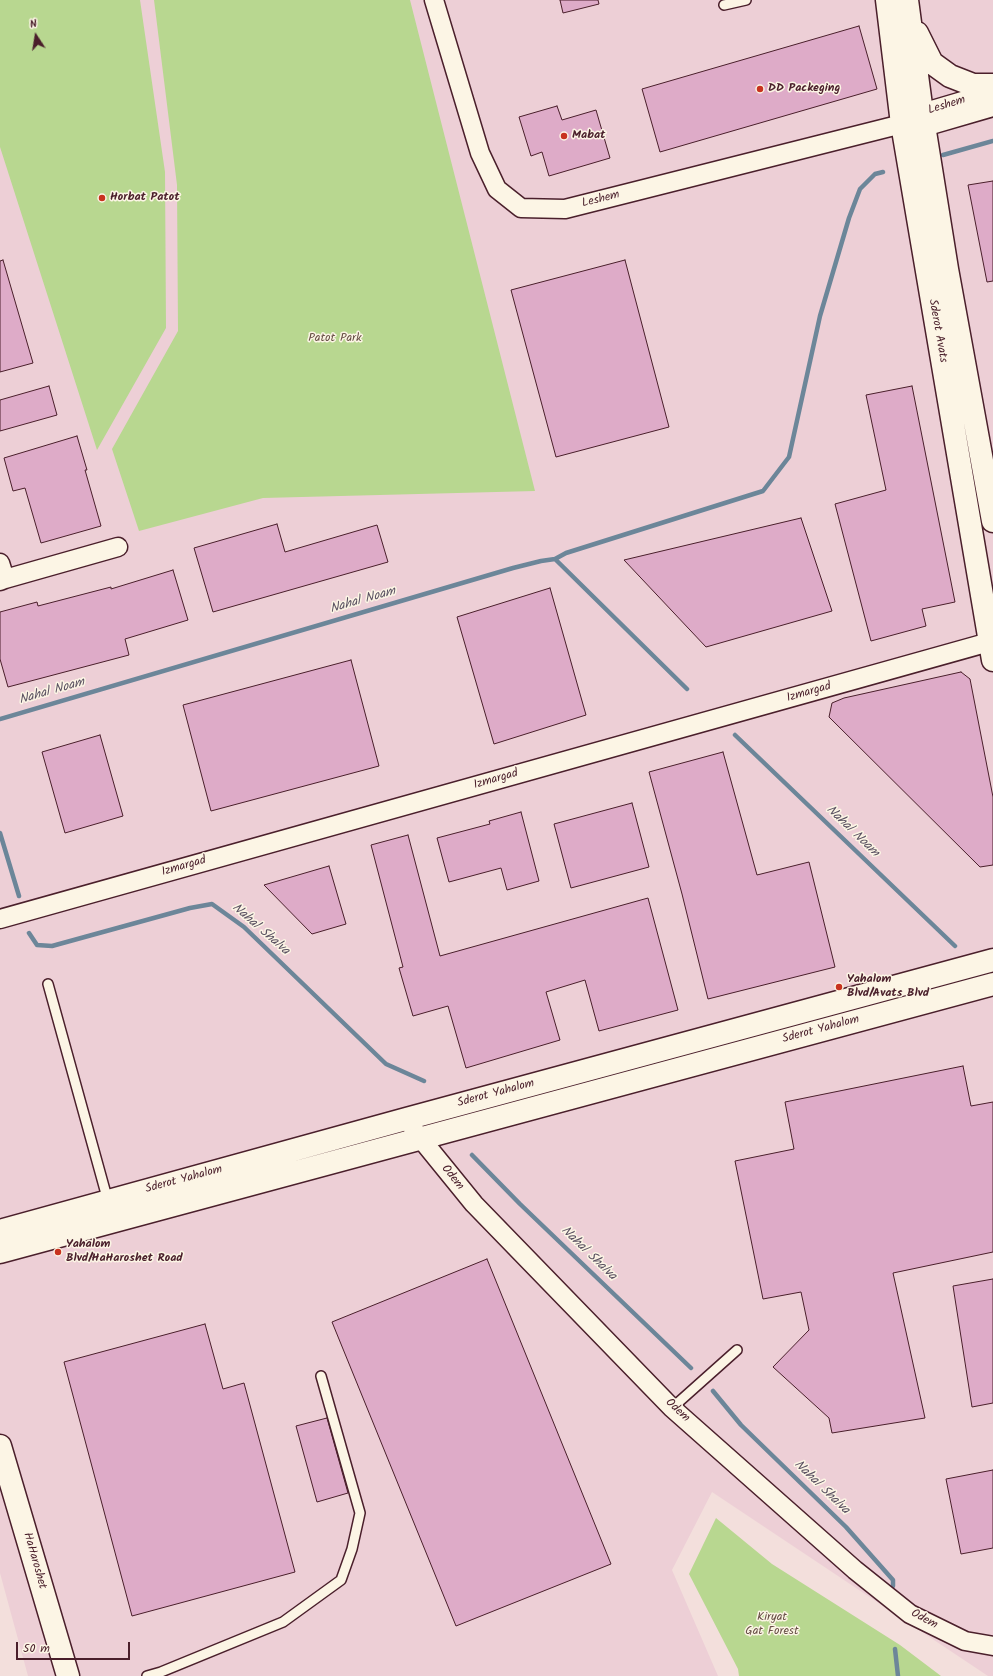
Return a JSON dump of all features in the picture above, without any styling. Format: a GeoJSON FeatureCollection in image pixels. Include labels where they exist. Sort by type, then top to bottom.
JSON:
{"type":"FeatureCollection","features":[{"type":"Feature","properties":{"kind":"street","name":"Leshem"},"geometry":{"type":"LineString","coordinates":[[434,0],[480,153],[497,189],[521,208],[565,209],[902,124],[993,107]]}},
{"type":"Feature","properties":{"kind":"street","name":"Sderot Avats"},"geometry":{"type":"LineString","coordinates":[[887,0],[902,124],[992,648]]}},
{"type":"Feature","properties":{"kind":"street","name":"Sderot Avats"},"geometry":{"type":"LineString","coordinates":[[908,4],[923,120],[947,269],[993,521]]}},
{"type":"Feature","properties":{"kind":"street"},"geometry":{"type":"LineString","coordinates":[[908,4],[920,41],[932,63],[950,76],[972,85],[993,86]]}},
{"type":"Feature","properties":{"kind":"street","name":"Leshem"},"geometry":{"type":"LineString","coordinates":[[923,120],[993,92]]}},
{"type":"Feature","properties":{"kind":"street"},"geometry":{"type":"LineString","coordinates":[[2,574],[118,547]]}},
{"type":"Feature","properties":{"kind":"street","name":"Izmargad"},"geometry":{"type":"LineString","coordinates":[[0,919],[992,648]]}},
{"type":"Feature","properties":{"kind":"street","name":"Sderot Yahalom"},"geometry":{"type":"LineString","coordinates":[[0,1231],[993,960]]}},
{"type":"Feature","properties":{"kind":"street","name":"Sderot Yahalom"},"geometry":{"type":"LineString","coordinates":[[0,1252],[419,1137],[993,984]]}},
{"type":"Feature","properties":{"kind":"street","name":"Odem"},"geometry":{"type":"LineString","coordinates":[[406,1119],[474,1204],[672,1408],[855,1570],[910,1614],[965,1641],[993,1646]]}},
{"type":"Feature","properties":{"kind":"street","name":"HaHaroshet"},"geometry":{"type":"LineString","coordinates":[[0,1446],[68,1676]]}},
{"type":"Feature","properties":{"kind":"lane"},"geometry":{"type":"LineString","coordinates":[[724,5],[746,0]]}},
{"type":"Feature","properties":{"kind":"lane"},"geometry":{"type":"LineString","coordinates":[[48,984],[108,1201]]}},
{"type":"Feature","properties":{"kind":"lane"},"geometry":{"type":"LineString","coordinates":[[672,1408],[737,1350]]}},
{"type":"Feature","properties":{"kind":"lane"},"geometry":{"type":"LineString","coordinates":[[147,1676],[161,1672],[283,1622],[341,1580],[352,1548],[360,1513],[321,1376]]}},
{"type":"Feature","properties":{"kind":"shaded area"},"geometry":{"type":"Polygon","coordinates":[[[0,0],[993,0],[993,1676],[988,1676],[712,1492],[672,1570],[718,1676],[28,1676],[0,1573],[0,0]]]}},
{"type":"Feature","properties":{"kind":"green space"},"geometry":{"type":"Polygon","coordinates":[[[0,0],[140,0],[165,172],[166,328],[97,450],[0,147],[0,0]]]}},
{"type":"Feature","properties":{"kind":"green space","name":"Patot Park"},"geometry":{"type":"Polygon","coordinates":[[[154,0],[410,0],[535,491],[263,498],[139,531],[112,449],[178,331],[177,185],[154,0]]]}},
{"type":"Feature","properties":{"kind":"green space","name":"Kiryat Gat Forest"},"geometry":{"type":"Polygon","coordinates":[[[716,1518],[772,1564],[900,1645],[941,1676],[739,1676],[738,1669],[689,1574],[716,1518]]]}},
{"type":"Feature","properties":{"kind":"building"},"geometry":{"type":"Polygon","coordinates":[[[560,0],[598,0],[599,4],[563,13],[560,0]]]}},
{"type":"Feature","properties":{"kind":"building","name":"DD Packeging"},"geometry":{"type":"Polygon","coordinates":[[[859,26],[877,89],[660,152],[642,89],[859,26]]]}},
{"type":"Feature","properties":{"kind":"building","name":"Mabat"},"geometry":{"type":"Polygon","coordinates":[[[557,106],[562,120],[596,110],[610,158],[549,176],[542,152],[531,156],[519,117],[557,106]]]}},
{"type":"Feature","properties":{"kind":"building"},"geometry":{"type":"Polygon","coordinates":[[[993,181],[993,281],[987,282],[968,185],[993,181]]]}},
{"type":"Feature","properties":{"kind":"building"},"geometry":{"type":"Polygon","coordinates":[[[3,260],[33,363],[0,372],[0,261],[3,260]]]}},
{"type":"Feature","properties":{"kind":"building"},"geometry":{"type":"Polygon","coordinates":[[[625,260],[669,427],[556,457],[511,290],[625,260]]]}},
{"type":"Feature","properties":{"kind":"building"},"geometry":{"type":"Polygon","coordinates":[[[49,386],[57,415],[0,431],[0,400],[49,386]]]}},
{"type":"Feature","properties":{"kind":"building"},"geometry":{"type":"Polygon","coordinates":[[[912,386],[955,602],[922,609],[926,626],[871,641],[835,504],[886,490],[866,395],[912,386]]]}},
{"type":"Feature","properties":{"kind":"building"},"geometry":{"type":"Polygon","coordinates":[[[77,436],[101,526],[41,543],[25,488],[13,491],[4,458],[77,436]]]}},
{"type":"Feature","properties":{"kind":"building"},"geometry":{"type":"Polygon","coordinates":[[[801,518],[832,611],[706,647],[624,560],[801,518]]]}},
{"type":"Feature","properties":{"kind":"building"},"geometry":{"type":"Polygon","coordinates":[[[277,524],[285,552],[377,525],[388,562],[213,612],[194,548],[277,524]]]}},
{"type":"Feature","properties":{"kind":"building"},"geometry":{"type":"Polygon","coordinates":[[[173,570],[188,620],[125,639],[129,655],[8,687],[0,659],[0,612],[37,602],[38,606],[111,587],[111,589],[173,570]]]}},
{"type":"Feature","properties":{"kind":"building"},"geometry":{"type":"Polygon","coordinates":[[[550,588],[586,715],[494,744],[457,617],[550,588]]]}},
{"type":"Feature","properties":{"kind":"building"},"geometry":{"type":"Polygon","coordinates":[[[351,660],[379,766],[211,811],[183,705],[351,660]]]}},
{"type":"Feature","properties":{"kind":"building"},"geometry":{"type":"Polygon","coordinates":[[[961,672],[970,679],[993,797],[993,865],[980,867],[829,717],[832,703],[844,698],[961,672]]]}},
{"type":"Feature","properties":{"kind":"building"},"geometry":{"type":"Polygon","coordinates":[[[100,735],[123,816],[65,833],[42,752],[100,735]]]}},
{"type":"Feature","properties":{"kind":"building"},"geometry":{"type":"Polygon","coordinates":[[[723,752],[757,875],[809,862],[835,967],[708,999],[682,894],[649,772],[723,752]]]}},
{"type":"Feature","properties":{"kind":"building"},"geometry":{"type":"Polygon","coordinates":[[[632,803],[649,867],[571,888],[554,824],[632,803]]]}},
{"type":"Feature","properties":{"kind":"building"},"geometry":{"type":"Polygon","coordinates":[[[521,812],[539,881],[507,890],[501,868],[449,882],[437,838],[490,824],[489,821],[521,812]]]}},
{"type":"Feature","properties":{"kind":"building"},"geometry":{"type":"Polygon","coordinates":[[[408,835],[440,956],[648,898],[678,1010],[599,1031],[585,980],[546,992],[560,1040],[466,1068],[448,1006],[413,1016],[399,968],[403,967],[371,845],[408,835]]]}},
{"type":"Feature","properties":{"kind":"building"},"geometry":{"type":"Polygon","coordinates":[[[329,866],[346,924],[312,934],[264,885],[329,866]]]}},
{"type":"Feature","properties":{"kind":"building"},"geometry":{"type":"Polygon","coordinates":[[[963,1066],[971,1106],[993,1102],[993,1252],[893,1273],[925,1418],[832,1433],[829,1418],[773,1367],[809,1330],[801,1292],[763,1299],[735,1161],[794,1149],[785,1102],[963,1066]]]}},
{"type":"Feature","properties":{"kind":"building"},"geometry":{"type":"Polygon","coordinates":[[[487,1259],[611,1564],[456,1626],[332,1322],[487,1259]]]}},
{"type":"Feature","properties":{"kind":"building"},"geometry":{"type":"Polygon","coordinates":[[[993,1279],[993,1403],[972,1407],[953,1286],[993,1279]]]}},
{"type":"Feature","properties":{"kind":"building"},"geometry":{"type":"Polygon","coordinates":[[[205,1324],[223,1389],[244,1383],[295,1572],[132,1616],[64,1362],[205,1324]]]}},
{"type":"Feature","properties":{"kind":"building"},"geometry":{"type":"Polygon","coordinates":[[[327,1418],[348,1493],[317,1502],[296,1426],[327,1418]]]}},
{"type":"Feature","properties":{"kind":"building"},"geometry":{"type":"Polygon","coordinates":[[[993,1470],[993,1548],[961,1554],[946,1479],[993,1470]]]}},
{"type":"Feature","properties":{"kind":"waterway"},"geometry":{"type":"LineString","coordinates":[[943,155],[993,141]]}},
{"type":"Feature","properties":{"kind":"waterway"},"geometry":{"type":"LineString","coordinates":[[555,559],[566,553],[763,491],[789,457],[820,316],[849,218],[860,189],[875,174],[883,172]]}},
{"type":"Feature","properties":{"kind":"waterway","name":"Nahal Noam"},"geometry":{"type":"LineString","coordinates":[[0,719],[513,568],[555,559],[687,689]]}},
{"type":"Feature","properties":{"kind":"waterway","name":"Nahal Noam"},"geometry":{"type":"LineString","coordinates":[[735,735],[955,946]]}},
{"type":"Feature","properties":{"kind":"waterway","name":"Nahal Shalva"},"geometry":{"type":"LineString","coordinates":[[0,833],[19,896]]}},
{"type":"Feature","properties":{"kind":"waterway","name":"Nahal Shalva"},"geometry":{"type":"LineString","coordinates":[[29,933],[37,945],[52,946],[190,908],[212,904],[244,927],[386,1064],[424,1081]]}},
{"type":"Feature","properties":{"kind":"waterway","name":"Nahal Shalva"},"geometry":{"type":"LineString","coordinates":[[472,1155],[520,1204],[691,1368]]}},
{"type":"Feature","properties":{"kind":"waterway","name":"Nahal Shalva"},"geometry":{"type":"LineString","coordinates":[[713,1391],[741,1425],[846,1527],[893,1580],[893,1586]]}},
{"type":"Feature","properties":{"kind":"waterway","name":"Nahal Shalva"},"geometry":{"type":"LineString","coordinates":[[895,1649],[898,1676]]}},
{"type":"Feature","properties":{"kind":"place","name":"DD Packeging"},"geometry":{"type":"Point","coordinates":[760,89]}},
{"type":"Feature","properties":{"kind":"place","name":"Mabat"},"geometry":{"type":"Point","coordinates":[564,136]}},
{"type":"Feature","properties":{"kind":"place","name":"Horbat Patot"},"geometry":{"type":"Point","coordinates":[102,198]}},
{"type":"Feature","properties":{"kind":"place","name":"Yahalom Blvd/Avats Blvd"},"geometry":{"type":"Point","coordinates":[839,987]}},
{"type":"Feature","properties":{"kind":"place","name":"Yahalom Blvd/HaHaroshet Road"},"geometry":{"type":"Point","coordinates":[58,1252]}}]}
